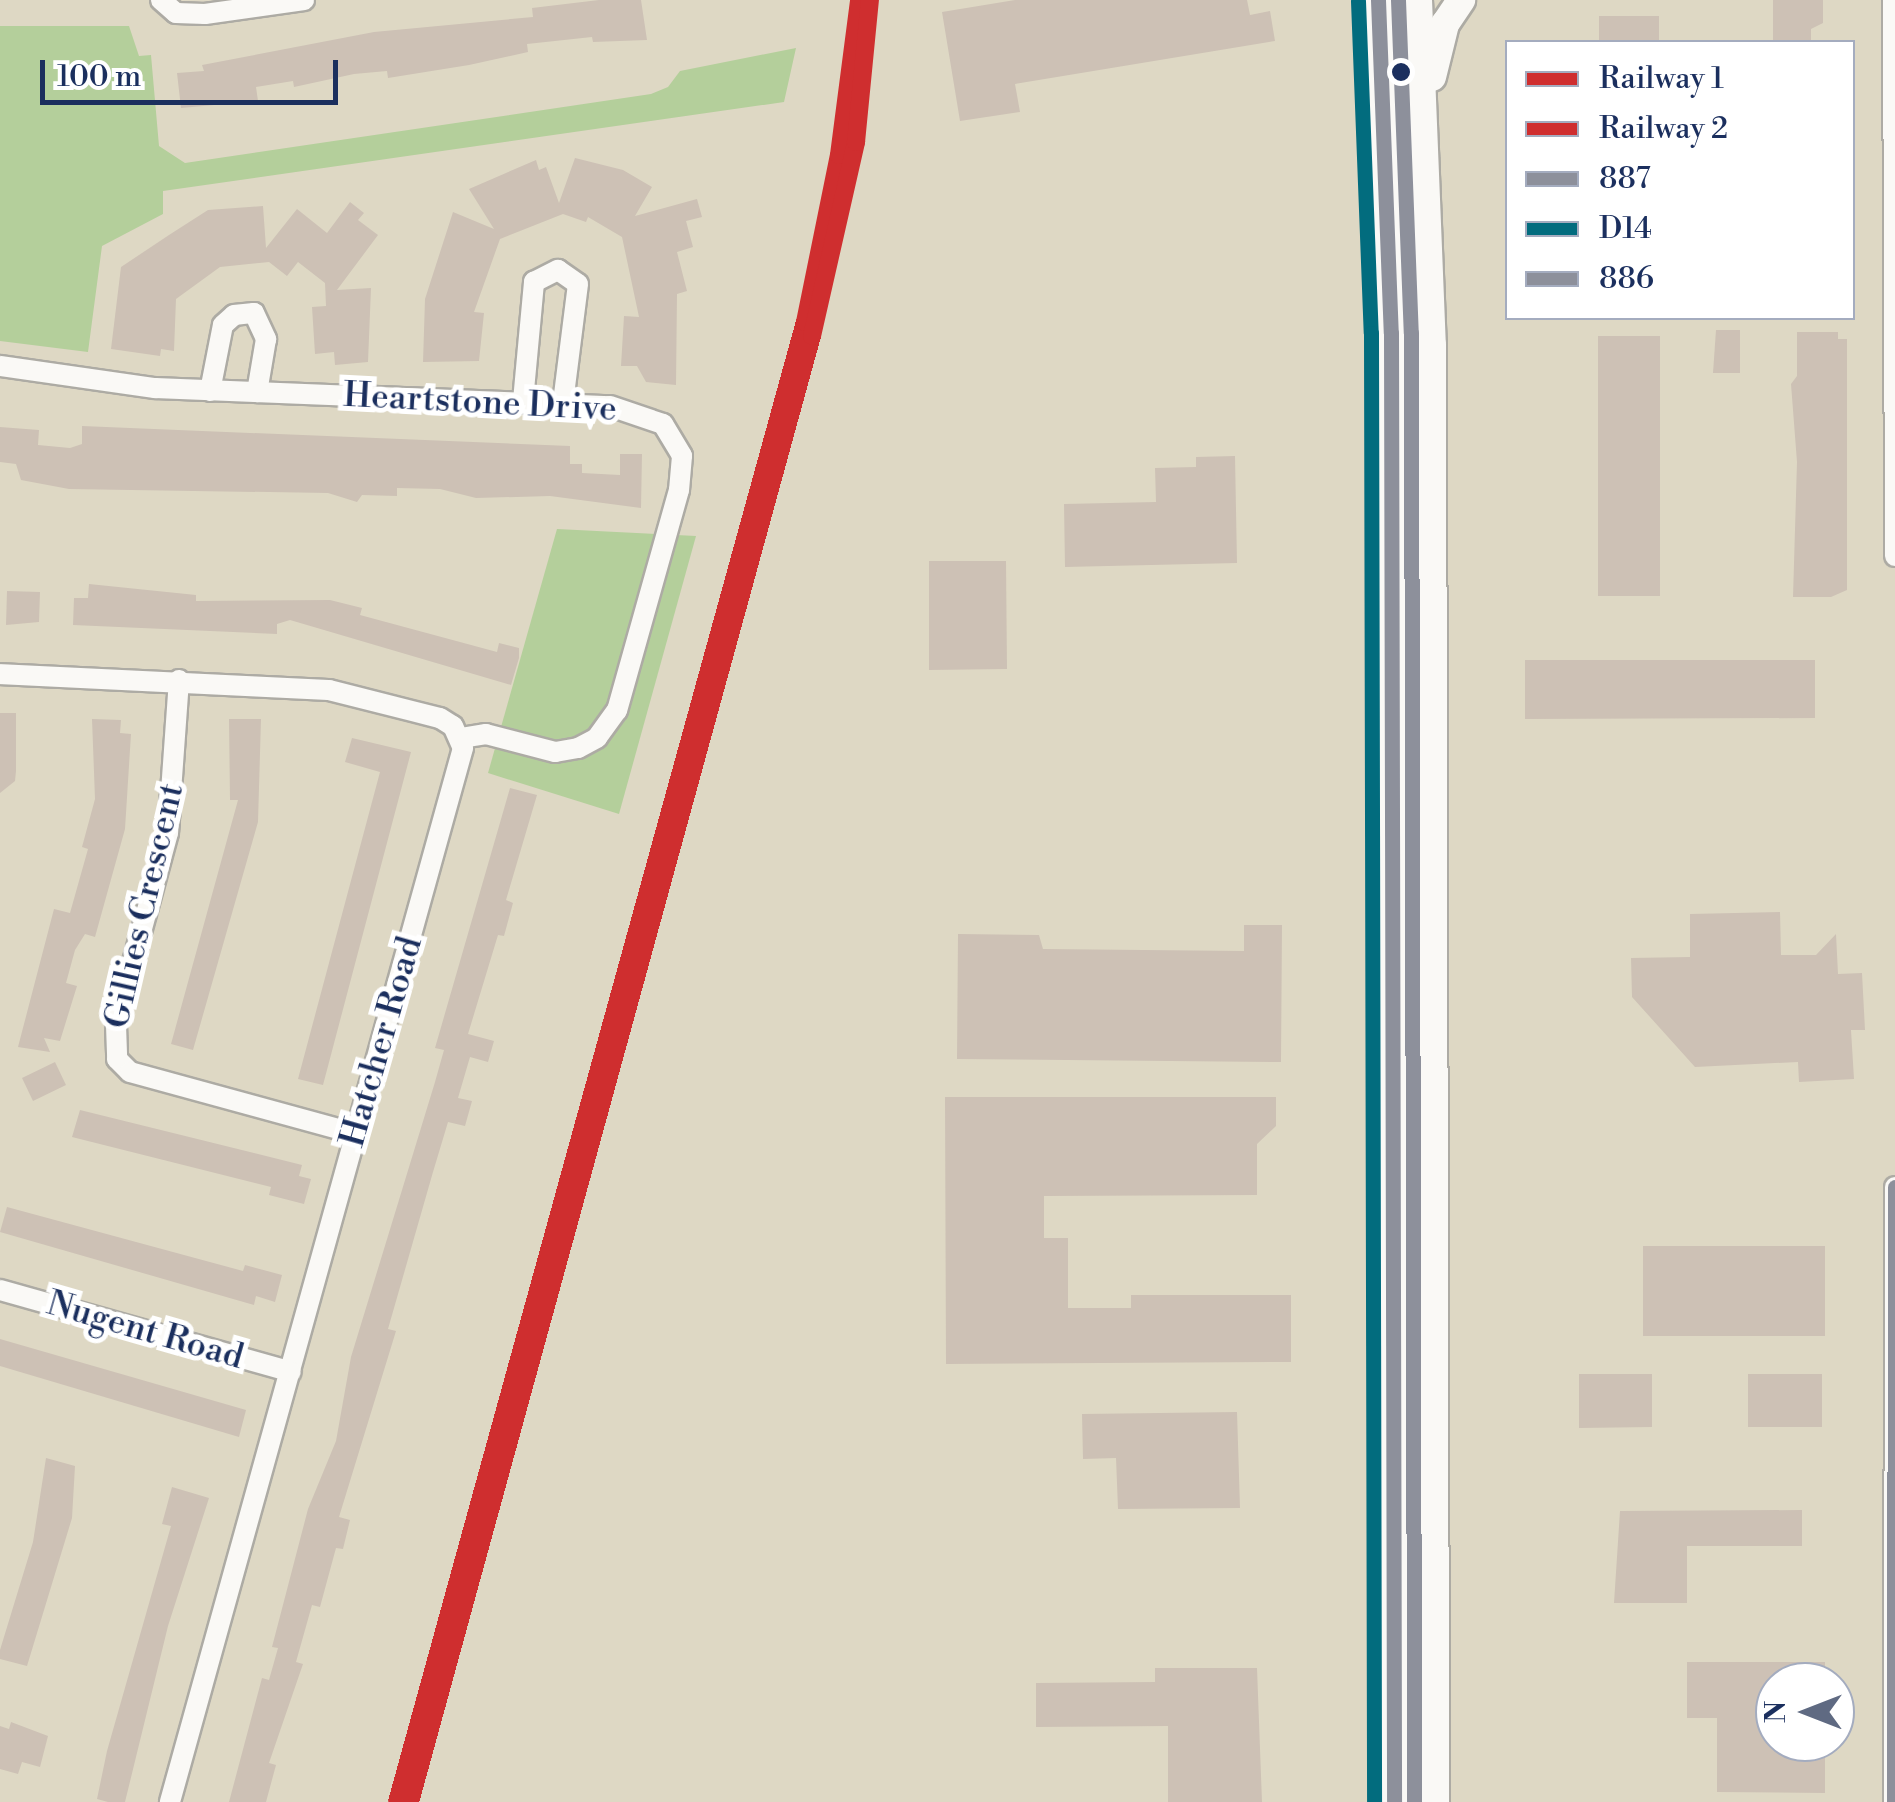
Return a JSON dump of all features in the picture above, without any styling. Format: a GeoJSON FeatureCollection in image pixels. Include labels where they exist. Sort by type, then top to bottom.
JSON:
{"type":"FeatureCollection","features":[{"type":"Feature","properties":{"kind":"main road"},"geometry":{"type":"LineString","coordinates":[[1378,0],[1391,333],[1394,1802]]}},
{"type":"Feature","properties":{"kind":"main road"},"geometry":{"type":"LineString","coordinates":[[1418,0],[1424,108],[1436,780],[1435,1802]]}},
{"type":"Feature","properties":{"kind":"main road"},"geometry":{"type":"LineString","coordinates":[[1424,108],[1444,24],[1462,0]]}},
{"type":"Feature","properties":{"kind":"street"},"geometry":{"type":"LineString","coordinates":[[161,0],[176,13],[205,14],[304,0]]}},
{"type":"Feature","properties":{"kind":"street"},"geometry":{"type":"LineString","coordinates":[[1892,0],[1895,556]]}},
{"type":"Feature","properties":{"kind":"street"},"geometry":{"type":"LineString","coordinates":[[523,401],[534,282],[558,270],[578,284],[563,402]]}},
{"type":"Feature","properties":{"kind":"street"},"geometry":{"type":"LineString","coordinates":[[210,391],[223,325],[234,314],[254,313],[266,338],[257,392]]}},
{"type":"Feature","properties":{"kind":"street","name":"Heartstone Drive"},"geometry":{"type":"LineString","coordinates":[[0,366],[82,382],[210,391],[563,402],[643,414],[664,424],[682,456],[679,490],[618,710],[596,738],[578,748],[555,752],[486,734],[460,738]]}},
{"type":"Feature","properties":{"kind":"street"},"geometry":{"type":"LineString","coordinates":[[0,674],[329,690],[440,718],[460,738]]}},
{"type":"Feature","properties":{"kind":"street","name":"Gillies Crescent"},"geometry":{"type":"LineString","coordinates":[[179,680],[168,833],[116,1025],[117,1059],[130,1072],[356,1134]]}},
{"type":"Feature","properties":{"kind":"street","name":"Hatcher Road"},"geometry":{"type":"LineString","coordinates":[[170,1802],[461,762],[460,738]]}},
{"type":"Feature","properties":{"kind":"street"},"geometry":{"type":"LineString","coordinates":[[1894,1802],[1895,1186]]}},
{"type":"Feature","properties":{"kind":"street","name":"Nugent Road"},"geometry":{"type":"LineString","coordinates":[[0,1290],[291,1372]]}},
{"type":"Feature","properties":{"kind":"green space"},"geometry":{"type":"Polygon","coordinates":[[[0,26],[129,26],[139,56],[151,55],[159,146],[185,163],[651,94],[668,87],[680,71],[796,48],[784,102],[163,191],[163,214],[102,246],[88,352],[0,341],[0,26]]]}},
{"type":"Feature","properties":{"kind":"green space"},"geometry":{"type":"Polygon","coordinates":[[[557,529],[696,536],[619,814],[488,773],[557,529]]]}},
{"type":"Feature","properties":{"kind":"building"},"geometry":{"type":"Polygon","coordinates":[[[599,0],[641,0],[647,40],[593,42],[592,37],[527,44],[528,52],[469,65],[388,78],[387,71],[354,74],[294,87],[293,81],[256,87],[258,101],[181,108],[177,73],[204,71],[202,65],[374,32],[533,17],[532,8],[599,0]]]}},
{"type":"Feature","properties":{"kind":"building"},"geometry":{"type":"Polygon","coordinates":[[[1015,0],[1247,0],[1250,15],[1270,11],[1275,41],[1015,84],[1020,112],[960,121],[942,12],[1015,0]]]}},
{"type":"Feature","properties":{"kind":"building"},"geometry":{"type":"Polygon","coordinates":[[[1773,0],[1823,0],[1823,23],[1811,29],[1811,40],[1773,40],[1773,0]]]}},
{"type":"Feature","properties":{"kind":"building"},"geometry":{"type":"Polygon","coordinates":[[[1599,16],[1659,16],[1659,40],[1599,40],[1599,16]]]}},
{"type":"Feature","properties":{"kind":"building"},"geometry":{"type":"Polygon","coordinates":[[[575,158],[623,170],[652,187],[635,216],[697,199],[702,217],[686,221],[693,247],[677,252],[687,291],[677,294],[676,385],[646,382],[637,366],[621,366],[624,316],[639,317],[622,237],[588,217],[586,222],[563,214],[500,239],[474,312],[484,313],[479,361],[423,362],[425,299],[453,212],[494,229],[469,189],[536,160],[539,170],[546,167],[559,203],[575,158]]]}},
{"type":"Feature","properties":{"kind":"building"},"geometry":{"type":"Polygon","coordinates":[[[350,202],[364,213],[358,220],[378,235],[337,290],[371,288],[368,362],[335,365],[334,352],[315,354],[312,307],[326,306],[325,283],[298,262],[287,276],[269,262],[220,267],[176,299],[174,351],[161,349],[160,356],[111,349],[121,267],[208,210],[263,206],[266,248],[297,209],[327,233],[350,202]]]}},
{"type":"Feature","properties":{"kind":"building"},"geometry":{"type":"Polygon","coordinates":[[[1716,330],[1740,330],[1740,373],[1713,373],[1716,330]]]}},
{"type":"Feature","properties":{"kind":"building"},"geometry":{"type":"Polygon","coordinates":[[[1797,332],[1838,332],[1838,339],[1847,339],[1847,590],[1831,597],[1793,597],[1797,462],[1791,384],[1797,376],[1797,332]]]}},
{"type":"Feature","properties":{"kind":"building"},"geometry":{"type":"Polygon","coordinates":[[[1598,336],[1660,336],[1660,596],[1598,596],[1598,336]]]}},
{"type":"Feature","properties":{"kind":"building"},"geometry":{"type":"Polygon","coordinates":[[[82,426],[570,446],[570,464],[582,464],[582,473],[620,475],[620,454],[642,454],[641,508],[550,496],[476,498],[440,489],[397,488],[397,496],[362,495],[357,502],[328,493],[69,489],[21,480],[16,464],[0,462],[0,427],[39,430],[38,445],[70,448],[82,444],[82,426]]]}},
{"type":"Feature","properties":{"kind":"building"},"geometry":{"type":"Polygon","coordinates":[[[1235,456],[1237,563],[1065,567],[1064,504],[1156,502],[1155,468],[1196,467],[1196,457],[1235,456]]]}},
{"type":"Feature","properties":{"kind":"building"},"geometry":{"type":"Polygon","coordinates":[[[929,561],[1006,561],[1007,669],[929,670],[929,561]]]}},
{"type":"Feature","properties":{"kind":"building"},"geometry":{"type":"Polygon","coordinates":[[[89,584],[196,595],[196,601],[330,600],[362,608],[360,615],[497,652],[499,643],[519,648],[519,658],[511,685],[290,620],[277,624],[277,634],[73,625],[74,598],[88,598],[89,584]]]}},
{"type":"Feature","properties":{"kind":"building"},"geometry":{"type":"Polygon","coordinates":[[[7,591],[40,592],[39,622],[6,625],[7,591]]]}},
{"type":"Feature","properties":{"kind":"building"},"geometry":{"type":"Polygon","coordinates":[[[1525,660],[1815,660],[1815,718],[1525,719],[1525,660]]]}},
{"type":"Feature","properties":{"kind":"building"},"geometry":{"type":"Polygon","coordinates":[[[0,713],[16,713],[16,771],[15,781],[0,793],[0,713]]]}},
{"type":"Feature","properties":{"kind":"building"},"geometry":{"type":"Polygon","coordinates":[[[92,719],[121,720],[120,733],[131,734],[125,829],[95,937],[85,934],[75,950],[66,983],[77,986],[60,1041],[44,1038],[50,1052],[18,1047],[54,909],[70,913],[88,849],[82,847],[95,799],[92,719]]]}},
{"type":"Feature","properties":{"kind":"building"},"geometry":{"type":"Polygon","coordinates":[[[229,719],[261,719],[258,822],[193,1050],[171,1044],[238,800],[230,800],[229,719]]]}},
{"type":"Feature","properties":{"kind":"building"},"geometry":{"type":"Polygon","coordinates":[[[352,738],[411,752],[323,1085],[298,1079],[380,772],[345,762],[352,738]]]}},
{"type":"Feature","properties":{"kind":"building"},"geometry":{"type":"Polygon","coordinates":[[[510,788],[537,795],[506,900],[513,903],[504,936],[498,935],[468,1034],[494,1041],[488,1062],[470,1057],[458,1098],[472,1101],[465,1126],[448,1122],[433,1172],[388,1329],[396,1331],[339,1517],[350,1520],[343,1549],[336,1548],[320,1607],[312,1605],[296,1662],[303,1664],[269,1763],[276,1765],[266,1802],[229,1802],[262,1678],[269,1680],[278,1648],[272,1647],[308,1509],[336,1441],[351,1357],[444,1050],[435,1048],[510,788]]]}},
{"type":"Feature","properties":{"kind":"building"},"geometry":{"type":"Polygon","coordinates":[[[1780,912],[1781,955],[1816,955],[1836,934],[1838,974],[1862,973],[1865,1030],[1851,1030],[1854,1079],[1799,1082],[1798,1062],[1695,1067],[1632,997],[1631,958],[1690,957],[1690,914],[1780,912]]]}},
{"type":"Feature","properties":{"kind":"building"},"geometry":{"type":"Polygon","coordinates":[[[1244,925],[1282,925],[1281,1062],[957,1059],[958,934],[1039,935],[1043,949],[1244,951],[1244,925]]]}},
{"type":"Feature","properties":{"kind":"building"},"geometry":{"type":"Polygon","coordinates":[[[55,1062],[66,1085],[33,1101],[22,1078],[55,1062]]]}},
{"type":"Feature","properties":{"kind":"building"},"geometry":{"type":"Polygon","coordinates":[[[945,1097],[1276,1097],[1276,1126],[1257,1144],[1257,1195],[1044,1196],[1044,1238],[1068,1238],[1068,1308],[1131,1308],[1131,1295],[1291,1295],[1291,1362],[946,1364],[945,1097]]]}},
{"type":"Feature","properties":{"kind":"building"},"geometry":{"type":"Polygon","coordinates":[[[80,1110],[302,1165],[299,1176],[311,1179],[304,1204],[269,1195],[271,1187],[72,1137],[80,1110]]]}},
{"type":"Feature","properties":{"kind":"building"},"geometry":{"type":"Polygon","coordinates":[[[7,1207],[243,1271],[245,1265],[282,1275],[275,1302],[256,1296],[254,1305],[0,1232],[7,1207]]]}},
{"type":"Feature","properties":{"kind":"building"},"geometry":{"type":"Polygon","coordinates":[[[1643,1246],[1825,1246],[1825,1336],[1643,1336],[1643,1246]]]}},
{"type":"Feature","properties":{"kind":"building"},"geometry":{"type":"Polygon","coordinates":[[[0,1339],[246,1410],[239,1437],[0,1366],[0,1339]]]}},
{"type":"Feature","properties":{"kind":"building"},"geometry":{"type":"Polygon","coordinates":[[[1579,1374],[1652,1374],[1652,1427],[1579,1428],[1579,1374]]]}},
{"type":"Feature","properties":{"kind":"building"},"geometry":{"type":"Polygon","coordinates":[[[1748,1374],[1822,1374],[1822,1427],[1748,1427],[1748,1374]]]}},
{"type":"Feature","properties":{"kind":"building"},"geometry":{"type":"Polygon","coordinates":[[[1237,1412],[1240,1508],[1118,1509],[1116,1458],[1083,1459],[1082,1414],[1237,1412]]]}},
{"type":"Feature","properties":{"kind":"building"},"geometry":{"type":"Polygon","coordinates":[[[46,1458],[75,1466],[72,1518],[27,1666],[0,1659],[0,1650],[33,1542],[46,1458]]]}},
{"type":"Feature","properties":{"kind":"building"},"geometry":{"type":"Polygon","coordinates":[[[172,1487],[209,1498],[168,1626],[125,1802],[108,1802],[97,1799],[171,1526],[162,1524],[172,1487]]]}},
{"type":"Feature","properties":{"kind":"building"},"geometry":{"type":"Polygon","coordinates":[[[1802,1510],[1802,1546],[1687,1546],[1687,1603],[1614,1603],[1620,1511],[1802,1510]]]}},
{"type":"Feature","properties":{"kind":"building"},"geometry":{"type":"Polygon","coordinates":[[[1687,1662],[1755,1662],[1755,1762],[1825,1762],[1825,1793],[1717,1792],[1717,1718],[1687,1718],[1687,1662]]]}},
{"type":"Feature","properties":{"kind":"building"},"geometry":{"type":"Polygon","coordinates":[[[1155,1668],[1257,1668],[1262,1802],[1168,1802],[1168,1726],[1036,1727],[1036,1683],[1155,1682],[1155,1668]]]}},
{"type":"Feature","properties":{"kind":"building"},"geometry":{"type":"Polygon","coordinates":[[[11,1722],[48,1736],[40,1767],[22,1762],[18,1774],[0,1769],[0,1726],[9,1729],[11,1722]]]}},
{"type":"Feature","properties":{"kind":"rail line","name":"1"},"geometry":{"type":"LineString","coordinates":[[397,1802],[805,322],[839,155],[859,0]]}},
{"type":"Feature","properties":{"kind":"rail line","name":"2"},"geometry":{"type":"LineString","coordinates":[[410,1802],[812,336],[856,142],[870,0]]}},
{"type":"Feature","properties":{"kind":"transit line","name":"887"},"geometry":{"type":"LineString","coordinates":[[1378,0],[1391,333],[1394,1802]]}},
{"type":"Feature","properties":{"kind":"transit line","name":"886"},"geometry":{"type":"LineString","coordinates":[[1398,0],[1411,333],[1414,1802]]}},
{"type":"Feature","properties":{"kind":"transit line","name":"D14"},"geometry":{"type":"LineString","coordinates":[[1358,1],[1371,333],[1374,1802]]}},
{"type":"Feature","properties":{"kind":"transit line","name":"887"},"geometry":{"type":"LineString","coordinates":[[1894,1802],[1895,1187]]}}]}
